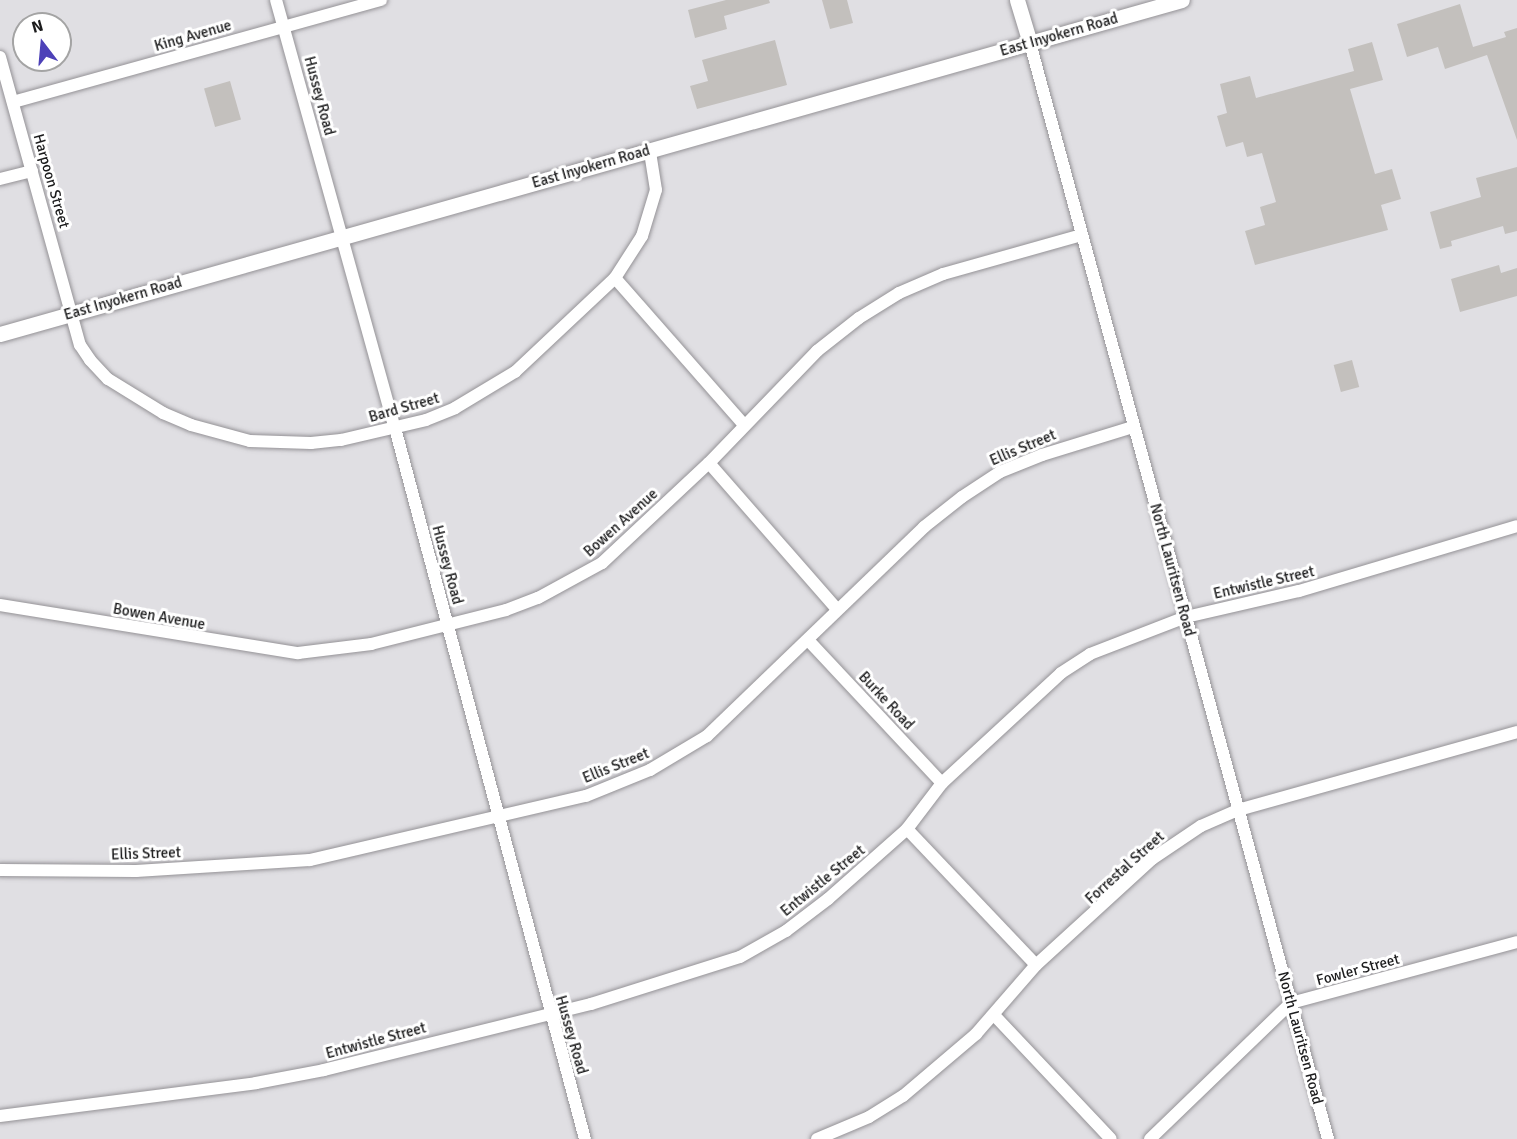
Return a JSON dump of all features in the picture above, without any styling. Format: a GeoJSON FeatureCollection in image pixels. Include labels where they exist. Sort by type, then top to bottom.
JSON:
{"type":"FeatureCollection","features":[{"type":"Feature","properties":{"kind":"street","name":"Hussey Road"},"geometry":{"type":"LineString","coordinates":[[276,0],[395,428],[496,816],[585,1139]]}},
{"type":"Feature","properties":{"kind":"street","name":"King Avenue"},"geometry":{"type":"LineString","coordinates":[[13,102],[381,0]]}},
{"type":"Feature","properties":{"kind":"street","name":"North Lauritsen Road"},"geometry":{"type":"LineString","coordinates":[[1017,0],[1328,1139]]}},
{"type":"Feature","properties":{"kind":"street","name":"East Inyokern Road"},"geometry":{"type":"LineString","coordinates":[[0,334],[1182,0]]}},
{"type":"Feature","properties":{"kind":"street","name":"Harpoon Street"},"geometry":{"type":"LineString","coordinates":[[0,57],[72,313]]}},
{"type":"Feature","properties":{"kind":"street","name":"Bard Street"},"geometry":{"type":"LineString","coordinates":[[72,313],[80,345],[108,379],[191,425],[250,441],[280,443],[341,440],[395,428],[455,408],[515,372],[615,278],[642,236],[656,190],[650,151]]}},
{"type":"Feature","properties":{"kind":"street"},"geometry":{"type":"LineString","coordinates":[[0,179],[32,171]]}},
{"type":"Feature","properties":{"kind":"street","name":"Bowen Avenue"},"geometry":{"type":"LineString","coordinates":[[0,604],[298,654],[371,644],[447,625],[538,598],[602,563],[709,463],[817,351],[859,318],[898,293],[943,274],[1082,235]]}},
{"type":"Feature","properties":{"kind":"street"},"geometry":{"type":"LineString","coordinates":[[615,278],[744,425]]}},
{"type":"Feature","properties":{"kind":"street","name":"Ellis Street"},"geometry":{"type":"LineString","coordinates":[[0,870],[136,871],[310,860],[586,796],[686,751],[808,640],[837,609],[924,527],[1000,472],[1083,440],[1133,427]]}},
{"type":"Feature","properties":{"kind":"street"},"geometry":{"type":"LineString","coordinates":[[709,463],[837,609]]}},
{"type":"Feature","properties":{"kind":"street","name":"Entwistle Street"},"geometry":{"type":"LineString","coordinates":[[0,1116],[267,1081],[550,1014],[690,975],[740,957],[786,931],[828,899],[907,829],[942,783],[1061,673],[1090,654],[1186,617],[1299,591],[1517,526]]}},
{"type":"Feature","properties":{"kind":"street","name":"Burke Road"},"geometry":{"type":"LineString","coordinates":[[808,640],[942,783]]}},
{"type":"Feature","properties":{"kind":"street","name":"Forrestal Street"},"geometry":{"type":"LineString","coordinates":[[817,1139],[869,1117],[903,1096],[994,1015],[1036,965],[1152,859],[1201,826],[1238,810],[1517,732]]}},
{"type":"Feature","properties":{"kind":"street"},"geometry":{"type":"LineString","coordinates":[[907,829],[1036,965]]}},
{"type":"Feature","properties":{"kind":"street","name":"Fowler Street"},"geometry":{"type":"LineString","coordinates":[[1150,1139],[1291,1003],[1517,942]]}},
{"type":"Feature","properties":{"kind":"street"},"geometry":{"type":"LineString","coordinates":[[994,1015],[1111,1139]]}},
{"type":"Feature","properties":{"kind":"building"},"geometry":{"type":"Polygon","coordinates":[[[726,0],[769,0],[770,3],[724,16],[727,29],[695,38],[688,10],[726,0]]]}},
{"type":"Feature","properties":{"kind":"building"},"geometry":{"type":"Polygon","coordinates":[[[822,0],[847,0],[853,23],[830,29],[822,0]]]}},
{"type":"Feature","properties":{"kind":"building"},"geometry":{"type":"Polygon","coordinates":[[[1460,4],[1473,47],[1506,37],[1504,32],[1517,28],[1517,140],[1487,55],[1445,69],[1438,47],[1407,57],[1397,24],[1460,4]]]}},
{"type":"Feature","properties":{"kind":"building"},"geometry":{"type":"Polygon","coordinates":[[[775,40],[787,85],[697,109],[690,86],[708,81],[702,60],[775,40]]]}},
{"type":"Feature","properties":{"kind":"building"},"geometry":{"type":"Polygon","coordinates":[[[1372,42],[1383,80],[1350,89],[1375,174],[1392,169],[1401,199],[1381,205],[1388,230],[1255,265],[1245,231],[1265,225],[1260,207],[1276,202],[1262,153],[1247,157],[1243,142],[1226,147],[1217,116],[1227,113],[1220,84],[1250,76],[1256,98],[1354,71],[1348,49],[1372,42]]]}},
{"type":"Feature","properties":{"kind":"building"},"geometry":{"type":"Polygon","coordinates":[[[230,81],[241,119],[215,127],[204,88],[230,81]]]}},
{"type":"Feature","properties":{"kind":"building"},"geometry":{"type":"Polygon","coordinates":[[[1517,167],[1517,231],[1505,234],[1503,226],[1451,241],[1452,246],[1440,249],[1430,212],[1481,197],[1476,178],[1517,167]]]}},
{"type":"Feature","properties":{"kind":"building"},"geometry":{"type":"Polygon","coordinates":[[[1499,265],[1501,273],[1517,268],[1517,296],[1460,312],[1451,279],[1499,265]]]}},
{"type":"Feature","properties":{"kind":"building"},"geometry":{"type":"Polygon","coordinates":[[[1352,360],[1359,387],[1341,392],[1334,365],[1352,360]]]}}]}
